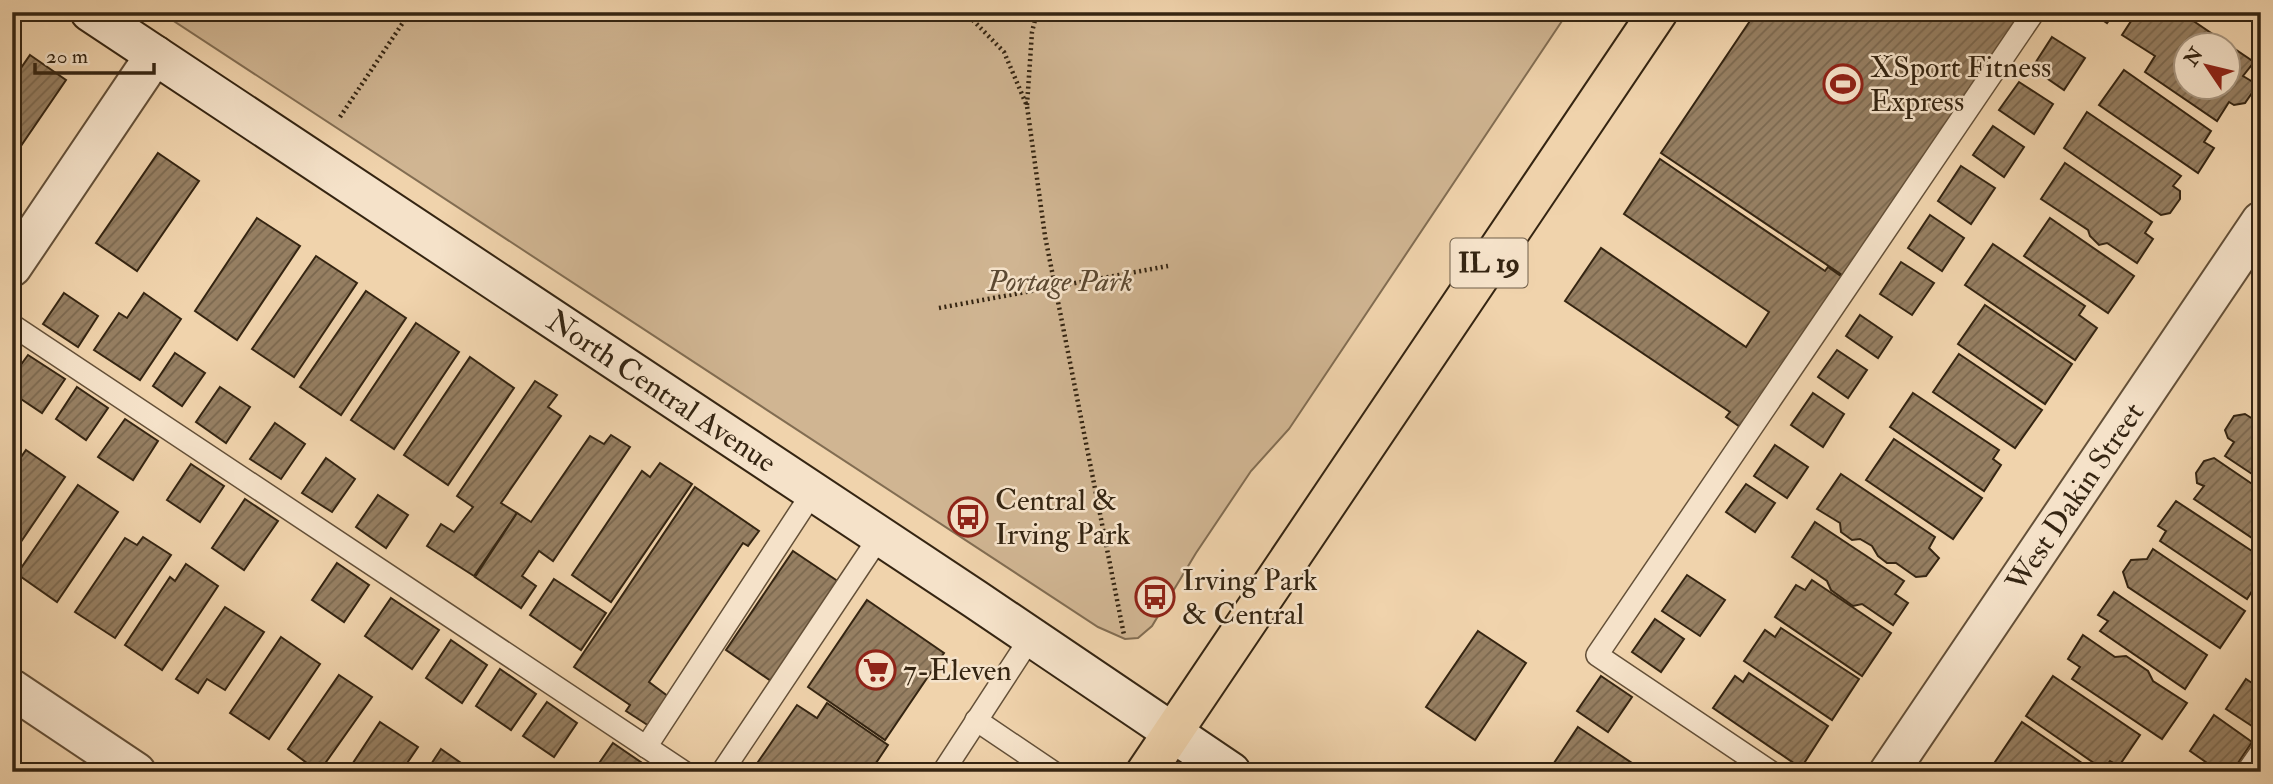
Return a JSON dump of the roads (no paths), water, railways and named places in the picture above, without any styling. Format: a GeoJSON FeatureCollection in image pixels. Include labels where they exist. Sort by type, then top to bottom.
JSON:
{"type":"FeatureCollection","features":[{"type":"Feature","properties":{"kind":"main road","name":"North Central Avenue"},"geometry":{"type":"LineString","coordinates":[[90,12],[1231,772]]}},
{"type":"Feature","properties":{"kind":"main road","name":"IL 19"},"geometry":{"type":"LineString","coordinates":[[1146,772],[1658,12]]}},
{"type":"Feature","properties":{"kind":"main road"},"geometry":{"type":"LineString","coordinates":[[12,267],[155,55]]}},
{"type":"Feature","properties":{"kind":"main road","name":"West Dakin Street"},"geometry":{"type":"LineString","coordinates":[[1889,772],[2261,221]]}},
{"type":"Feature","properties":{"kind":"main road"},"geometry":{"type":"LineString","coordinates":[[12,689],[136,772]]}},
{"type":"Feature","properties":{"kind":"lane"},"geometry":{"type":"LineString","coordinates":[[1771,772],[1597,655],[2034,12]]}},
{"type":"Feature","properties":{"kind":"lane"},"geometry":{"type":"LineString","coordinates":[[12,325],[684,772]]}},
{"type":"Feature","properties":{"kind":"lane"},"geometry":{"type":"LineString","coordinates":[[646,747],[813,492]]}},
{"type":"Feature","properties":{"kind":"lane"},"geometry":{"type":"LineString","coordinates":[[722,772],[880,536]]}},
{"type":"Feature","properties":{"kind":"lane"},"geometry":{"type":"LineString","coordinates":[[943,772],[1031,637]]}},
{"type":"Feature","properties":{"kind":"lane"},"geometry":{"type":"LineString","coordinates":[[976,720],[1053,772]]}},
{"type":"Feature","properties":{"kind":"lane"},"geometry":{"type":"LineString","coordinates":[[2247,772],[2261,752]]}},
{"type":"Feature","properties":{"kind":"place","name":"XSport Fitness Express"},"geometry":{"type":"Point","coordinates":[1843,84]}},
{"type":"Feature","properties":{"kind":"place","name":"Central & Irving Park"},"geometry":{"type":"Point","coordinates":[968,517]}},
{"type":"Feature","properties":{"kind":"place","name":"Irving Park & Central"},"geometry":{"type":"Point","coordinates":[1155,597]}},
{"type":"Feature","properties":{"kind":"place","name":"7-Eleven"},"geometry":{"type":"Point","coordinates":[876,670]}},
{"type":"Feature","properties":{"kind":"park label","name":"Portage Park"},"geometry":{"type":"Point","coordinates":[1060,281]}}]}
